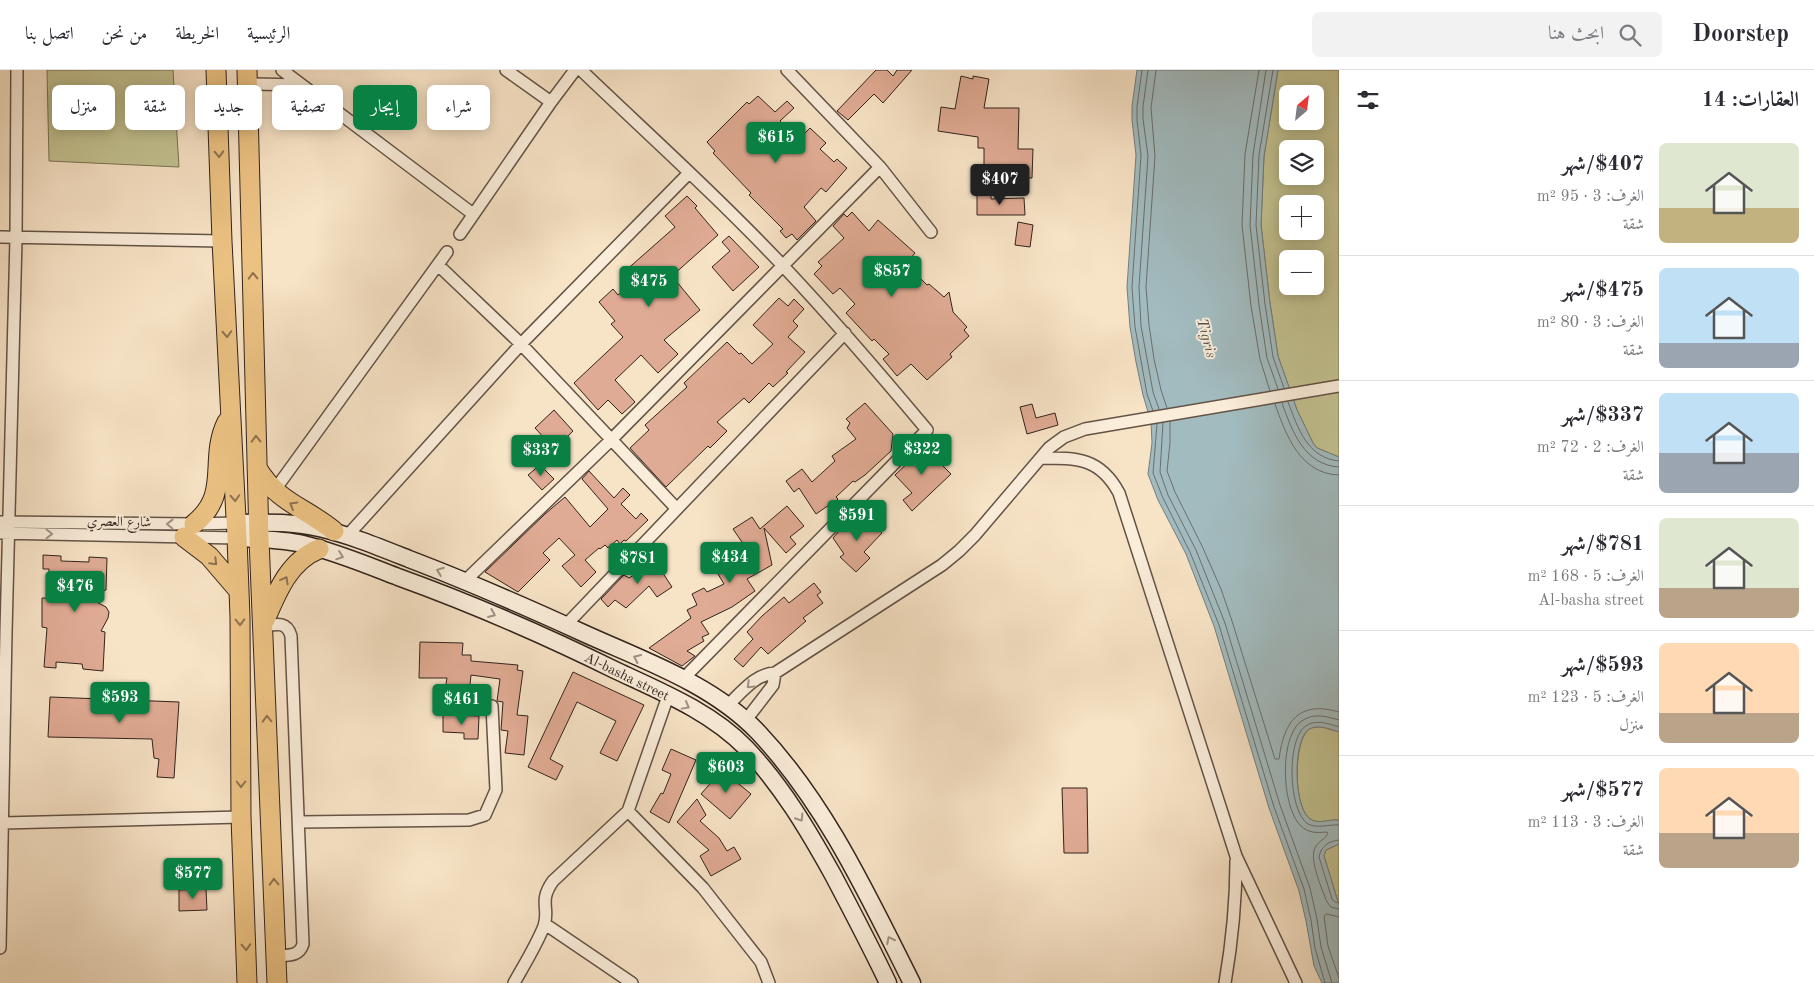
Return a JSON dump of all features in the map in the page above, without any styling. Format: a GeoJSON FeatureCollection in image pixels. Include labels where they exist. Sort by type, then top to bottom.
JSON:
{"type":"FeatureCollection","features":[{"type":"Feature","properties":{"kind":"main road"},"geometry":{"type":"LineString","coordinates":[[216,70],[222,241],[237,531],[241,818],[248,983]]}},
{"type":"Feature","properties":{"kind":"main road"},"geometry":{"type":"LineString","coordinates":[[248,77],[259,531],[277,983]]}},
{"type":"Feature","properties":{"kind":"main road"},"geometry":{"type":"LineString","coordinates":[[231,414],[221,436],[217,492],[208,510],[189,531],[239,591]]}},
{"type":"Feature","properties":{"kind":"main road"},"geometry":{"type":"LineString","coordinates":[[257,468],[274,491],[288,502],[341,533]]}},
{"type":"Feature","properties":{"kind":"main road"},"geometry":{"type":"LineString","coordinates":[[237,531],[259,531],[296,524],[341,533],[466,580],[683,679],[728,705],[746,720],[785,764],[832,832],[853,867],[912,983]]}},
{"type":"Feature","properties":{"kind":"main road","name":"Al-basha street"},"geometry":{"type":"LineString","coordinates":[[259,531],[319,549],[417,584],[513,623],[668,696],[731,734],[747,749],[780,789],[805,826],[888,983]]}},
{"type":"Feature","properties":{"kind":"main road"},"geometry":{"type":"LineString","coordinates":[[264,625],[290,571],[302,557],[319,549]]}},
{"type":"Feature","properties":{"kind":"street"},"geometry":{"type":"LineString","coordinates":[[0,948],[3,823],[4,522],[16,238],[17,70]]}},
{"type":"Feature","properties":{"kind":"street"},"geometry":{"type":"LineString","coordinates":[[282,70],[302,85]]}},
{"type":"Feature","properties":{"kind":"street"},"geometry":{"type":"LineString","coordinates":[[506,70],[551,102]]}},
{"type":"Feature","properties":{"kind":"street"},"geometry":{"type":"LineString","coordinates":[[460,234],[575,70]]}},
{"type":"Feature","properties":{"kind":"street"},"geometry":{"type":"LineString","coordinates":[[581,70],[784,266],[845,333],[927,430],[683,679]]}},
{"type":"Feature","properties":{"kind":"street"},"geometry":{"type":"LineString","coordinates":[[787,70],[880,167],[931,232]]}},
{"type":"Feature","properties":{"kind":"street"},"geometry":{"type":"LineString","coordinates":[[248,77],[302,85]]}},
{"type":"Feature","properties":{"kind":"street"},"geometry":{"type":"LineString","coordinates":[[343,116],[473,214]]}},
{"type":"Feature","properties":{"kind":"street"},"geometry":{"type":"LineString","coordinates":[[466,580],[611,440],[880,167]]}},
{"type":"Feature","properties":{"kind":"street"},"geometry":{"type":"LineString","coordinates":[[341,533],[521,344],[689,173]]}},
{"type":"Feature","properties":{"kind":"street"},"geometry":{"type":"LineString","coordinates":[[0,237],[222,241]]}},
{"type":"Feature","properties":{"kind":"street"},"geometry":{"type":"LineString","coordinates":[[274,491],[447,252]]}},
{"type":"Feature","properties":{"kind":"street"},"geometry":{"type":"LineString","coordinates":[[438,265],[521,344],[677,509]]}},
{"type":"Feature","properties":{"kind":"street"},"geometry":{"type":"LineString","coordinates":[[566,625],[845,333]]}},
{"type":"Feature","properties":{"kind":"street"},"geometry":{"type":"LineString","coordinates":[[728,705],[757,678],[775,673],[942,565],[976,535],[1049,448],[1064,437],[1085,429],[1339,386]]}},
{"type":"Feature","properties":{"kind":"street"},"geometry":{"type":"LineString","coordinates":[[1041,458],[1081,460],[1100,469],[1115,485],[1119,493],[1236,856],[1296,983]]}},
{"type":"Feature","properties":{"kind":"street","name":"شارع العصري"},"geometry":{"type":"LineString","coordinates":[[4,522],[189,531]]}},
{"type":"Feature","properties":{"kind":"street","name":"شارع العصري"},"geometry":{"type":"LineString","coordinates":[[4,533],[237,531]]}},
{"type":"Feature","properties":{"kind":"street"},"geometry":{"type":"LineString","coordinates":[[264,625],[284,625],[292,636],[299,822],[303,944],[301,950],[296,954],[276,956]]}},
{"type":"Feature","properties":{"kind":"street"},"geometry":{"type":"LineString","coordinates":[[746,720],[773,685],[775,673]]}},
{"type":"Feature","properties":{"kind":"street"},"geometry":{"type":"LineString","coordinates":[[514,983],[544,924],[547,890],[553,881],[628,811],[668,696]]}},
{"type":"Feature","properties":{"kind":"street"},"geometry":{"type":"LineString","coordinates":[[299,822],[469,820],[485,815],[496,790],[492,706]]}},
{"type":"Feature","properties":{"kind":"street"},"geometry":{"type":"LineString","coordinates":[[628,811],[703,888],[760,962],[769,983]]}},
{"type":"Feature","properties":{"kind":"street"},"geometry":{"type":"LineString","coordinates":[[3,823],[241,818]]}},
{"type":"Feature","properties":{"kind":"street"},"geometry":{"type":"LineString","coordinates":[[1225,983],[1233,933],[1236,898],[1236,856]]}},
{"type":"Feature","properties":{"kind":"street"},"geometry":{"type":"LineString","coordinates":[[544,924],[632,983]]}},
{"type":"Feature","properties":{"kind":"shaded area"},"geometry":{"type":"Polygon","coordinates":[[[47,70],[173,70],[174,85],[125,85],[125,130],[177,130],[179,167],[49,161],[47,70]]]}},
{"type":"Feature","properties":{"kind":"shaded area"},"geometry":{"type":"Polygon","coordinates":[[[1278,70],[1339,70],[1339,457],[1317,448],[1313,443],[1297,410],[1278,356],[1261,225],[1264,156],[1278,70]]]}},
{"type":"Feature","properties":{"kind":"shaded area"},"geometry":{"type":"Polygon","coordinates":[[[1322,727],[1339,732],[1339,820],[1318,822],[1312,820],[1306,814],[1301,804],[1297,777],[1303,737],[1308,730],[1322,727]]]}},
{"type":"Feature","properties":{"kind":"shaded area"},"geometry":{"type":"Polygon","coordinates":[[[1339,844],[1339,905],[1324,856],[1326,850],[1339,844]]]}},
{"type":"Feature","properties":{"kind":"water","name":"Tigris"},"geometry":{"type":"Polygon","coordinates":[[[1137,70],[1278,70],[1264,156],[1261,225],[1278,356],[1297,410],[1313,443],[1317,448],[1339,457],[1339,732],[1320,727],[1309,729],[1303,736],[1300,747],[1297,761],[1297,776],[1301,804],[1306,814],[1315,821],[1339,820],[1339,844],[1326,850],[1324,856],[1339,905],[1339,983],[1322,983],[1314,966],[1299,891],[1269,808],[1214,626],[1186,554],[1158,500],[1148,474],[1152,443],[1151,422],[1136,362],[1130,327],[1127,287],[1136,155],[1132,106],[1137,70]]]}},
{"type":"Feature","properties":{"kind":"building"},"geometry":{"type":"Polygon","coordinates":[[[876,70],[887,70],[893,76],[897,70],[912,70],[883,103],[874,94],[848,120],[837,111],[876,70]]]}},
{"type":"Feature","properties":{"kind":"building"},"geometry":{"type":"Polygon","coordinates":[[[961,76],[973,79],[973,76],[989,79],[984,108],[1019,108],[1018,149],[1033,149],[1032,178],[1018,178],[1018,168],[984,167],[984,148],[978,148],[978,137],[938,131],[941,107],[955,109],[961,76]]]}},
{"type":"Feature","properties":{"kind":"building"},"geometry":{"type":"Polygon","coordinates":[[[758,96],[775,112],[787,101],[794,108],[780,121],[798,140],[810,128],[826,143],[820,149],[834,162],[837,159],[847,168],[826,192],[821,188],[804,207],[816,221],[797,240],[792,234],[786,238],[780,231],[783,229],[749,195],[751,193],[713,153],[715,151],[707,142],[747,102],[749,104],[758,96]]]}},
{"type":"Feature","properties":{"kind":"building"},"geometry":{"type":"Polygon","coordinates":[[[977,194],[991,194],[991,199],[1024,198],[1025,215],[977,215],[977,194]]]}},
{"type":"Feature","properties":{"kind":"building"},"geometry":{"type":"Polygon","coordinates":[[[687,196],[697,206],[695,208],[718,235],[672,276],[700,310],[664,340],[678,354],[658,373],[641,355],[615,380],[635,402],[622,414],[608,400],[598,410],[574,383],[623,337],[611,324],[615,321],[599,302],[613,289],[618,295],[633,283],[624,272],[675,227],[665,216],[687,196]]]}},
{"type":"Feature","properties":{"kind":"building"},"geometry":{"type":"Polygon","coordinates":[[[852,212],[869,231],[878,220],[915,253],[906,264],[927,285],[929,284],[944,297],[949,292],[953,312],[967,327],[964,330],[969,336],[950,354],[952,357],[927,380],[911,364],[897,376],[883,359],[889,354],[874,339],[872,341],[846,313],[855,304],[840,288],[833,294],[814,274],[822,266],[818,262],[844,238],[833,226],[844,214],[847,217],[852,212]]]}},
{"type":"Feature","properties":{"kind":"building"},"geometry":{"type":"Polygon","coordinates":[[[1018,222],[1033,225],[1030,247],[1015,245],[1018,222]]]}},
{"type":"Feature","properties":{"kind":"building"},"geometry":{"type":"Polygon","coordinates":[[[729,236],[759,267],[733,291],[712,267],[730,251],[722,242],[729,236]]]}},
{"type":"Feature","properties":{"kind":"building"},"geometry":{"type":"Polygon","coordinates":[[[779,298],[788,306],[794,299],[804,309],[793,321],[798,326],[788,337],[805,352],[786,372],[788,373],[773,387],[769,383],[749,403],[744,398],[717,422],[727,431],[710,448],[708,446],[666,487],[630,448],[649,430],[645,425],[687,387],[684,383],[727,342],[752,364],[773,344],[753,325],[779,298]]]}},
{"type":"Feature","properties":{"kind":"building"},"geometry":{"type":"Polygon","coordinates":[[[865,403],[893,434],[891,451],[865,475],[855,482],[853,481],[836,497],[838,499],[830,507],[829,505],[816,514],[799,488],[794,492],[786,481],[802,469],[812,482],[835,461],[832,456],[856,439],[847,428],[850,423],[846,419],[865,403]]]}},
{"type":"Feature","properties":{"kind":"building"},"geometry":{"type":"Polygon","coordinates":[[[1032,404],[1036,418],[1055,413],[1058,425],[1027,434],[1020,407],[1032,404]]]}},
{"type":"Feature","properties":{"kind":"building"},"geometry":{"type":"Polygon","coordinates":[[[554,410],[573,431],[558,446],[550,438],[547,441],[535,428],[554,410]]]}},
{"type":"Feature","properties":{"kind":"building"},"geometry":{"type":"Polygon","coordinates":[[[928,444],[942,459],[939,462],[951,474],[912,511],[903,500],[912,493],[895,475],[928,444]]]}},
{"type":"Feature","properties":{"kind":"building"},"geometry":{"type":"Polygon","coordinates":[[[540,465],[554,479],[542,490],[528,475],[540,465]]]}},
{"type":"Feature","properties":{"kind":"building"},"geometry":{"type":"Polygon","coordinates":[[[589,471],[614,498],[623,488],[630,495],[621,504],[636,519],[641,513],[648,520],[626,541],[624,540],[620,544],[617,540],[608,548],[605,545],[585,560],[596,572],[581,587],[562,566],[575,555],[559,538],[543,553],[550,560],[518,592],[485,572],[565,497],[590,527],[608,509],[582,479],[589,471]]]}},
{"type":"Feature","properties":{"kind":"building"},"geometry":{"type":"Polygon","coordinates":[[[787,506],[804,526],[790,537],[796,544],[786,553],[764,528],[772,565],[747,579],[755,591],[732,607],[701,622],[709,634],[702,637],[704,641],[687,651],[695,656],[682,666],[649,648],[691,618],[687,610],[697,605],[692,594],[704,588],[707,592],[724,584],[718,574],[727,572],[743,561],[736,550],[744,545],[733,529],[752,517],[760,529],[787,506]]]}},
{"type":"Feature","properties":{"kind":"building"},"geometry":{"type":"Polygon","coordinates":[[[862,513],[882,533],[864,552],[870,558],[856,572],[840,557],[844,554],[833,538],[840,530],[843,532],[862,513]]]}},
{"type":"Feature","properties":{"kind":"building"},"geometry":{"type":"Polygon","coordinates":[[[43,555],[61,556],[61,561],[89,562],[89,557],[107,558],[106,590],[85,596],[106,607],[109,612],[101,631],[105,632],[103,671],[83,669],[82,664],[56,662],[56,668],[44,667],[47,628],[42,627],[42,598],[49,598],[49,569],[43,569],[43,555]]]}},
{"type":"Feature","properties":{"kind":"building"},"geometry":{"type":"Polygon","coordinates":[[[653,558],[672,587],[657,597],[649,586],[626,608],[615,600],[608,607],[601,599],[624,575],[629,578],[643,569],[640,565],[653,558]]]}},
{"type":"Feature","properties":{"kind":"building"},"geometry":{"type":"Polygon","coordinates":[[[814,583],[821,592],[817,595],[823,603],[803,618],[806,621],[768,654],[761,647],[743,667],[734,659],[753,639],[747,632],[762,616],[784,597],[789,603],[814,583]]]}},
{"type":"Feature","properties":{"kind":"building"},"geometry":{"type":"Polygon","coordinates":[[[420,642],[463,643],[462,655],[471,655],[471,661],[518,665],[517,670],[523,671],[517,715],[528,716],[524,755],[505,753],[508,731],[501,730],[503,702],[497,701],[500,679],[471,675],[469,694],[445,690],[447,678],[419,678],[420,642]]]}},
{"type":"Feature","properties":{"kind":"building"},"geometry":{"type":"Polygon","coordinates":[[[573,672],[644,705],[617,761],[600,753],[616,721],[577,702],[550,759],[563,766],[556,780],[528,767],[573,672]]]}},
{"type":"Feature","properties":{"kind":"building"},"geometry":{"type":"Polygon","coordinates":[[[50,697],[179,702],[174,778],[157,777],[159,759],[154,758],[152,739],[48,737],[50,697]]]}},
{"type":"Feature","properties":{"kind":"building"},"geometry":{"type":"Polygon","coordinates":[[[443,715],[479,716],[478,739],[464,739],[464,733],[443,732],[443,715]]]}},
{"type":"Feature","properties":{"kind":"building"},"geometry":{"type":"Polygon","coordinates":[[[671,749],[696,760],[669,823],[650,812],[661,793],[663,794],[671,774],[662,770],[671,749]]]}},
{"type":"Feature","properties":{"kind":"building"},"geometry":{"type":"Polygon","coordinates":[[[722,770],[751,794],[730,819],[701,794],[722,770]]]}},
{"type":"Feature","properties":{"kind":"building"},"geometry":{"type":"Polygon","coordinates":[[[1062,788],[1087,788],[1088,853],[1064,853],[1062,788]]]}},
{"type":"Feature","properties":{"kind":"building"},"geometry":{"type":"Polygon","coordinates":[[[697,799],[706,815],[700,821],[719,838],[727,851],[734,847],[741,859],[711,876],[700,856],[709,850],[677,822],[697,799]]]}},
{"type":"Feature","properties":{"kind":"building"},"geometry":{"type":"Polygon","coordinates":[[[206,889],[207,910],[179,911],[179,890],[206,889]]]}}]}
